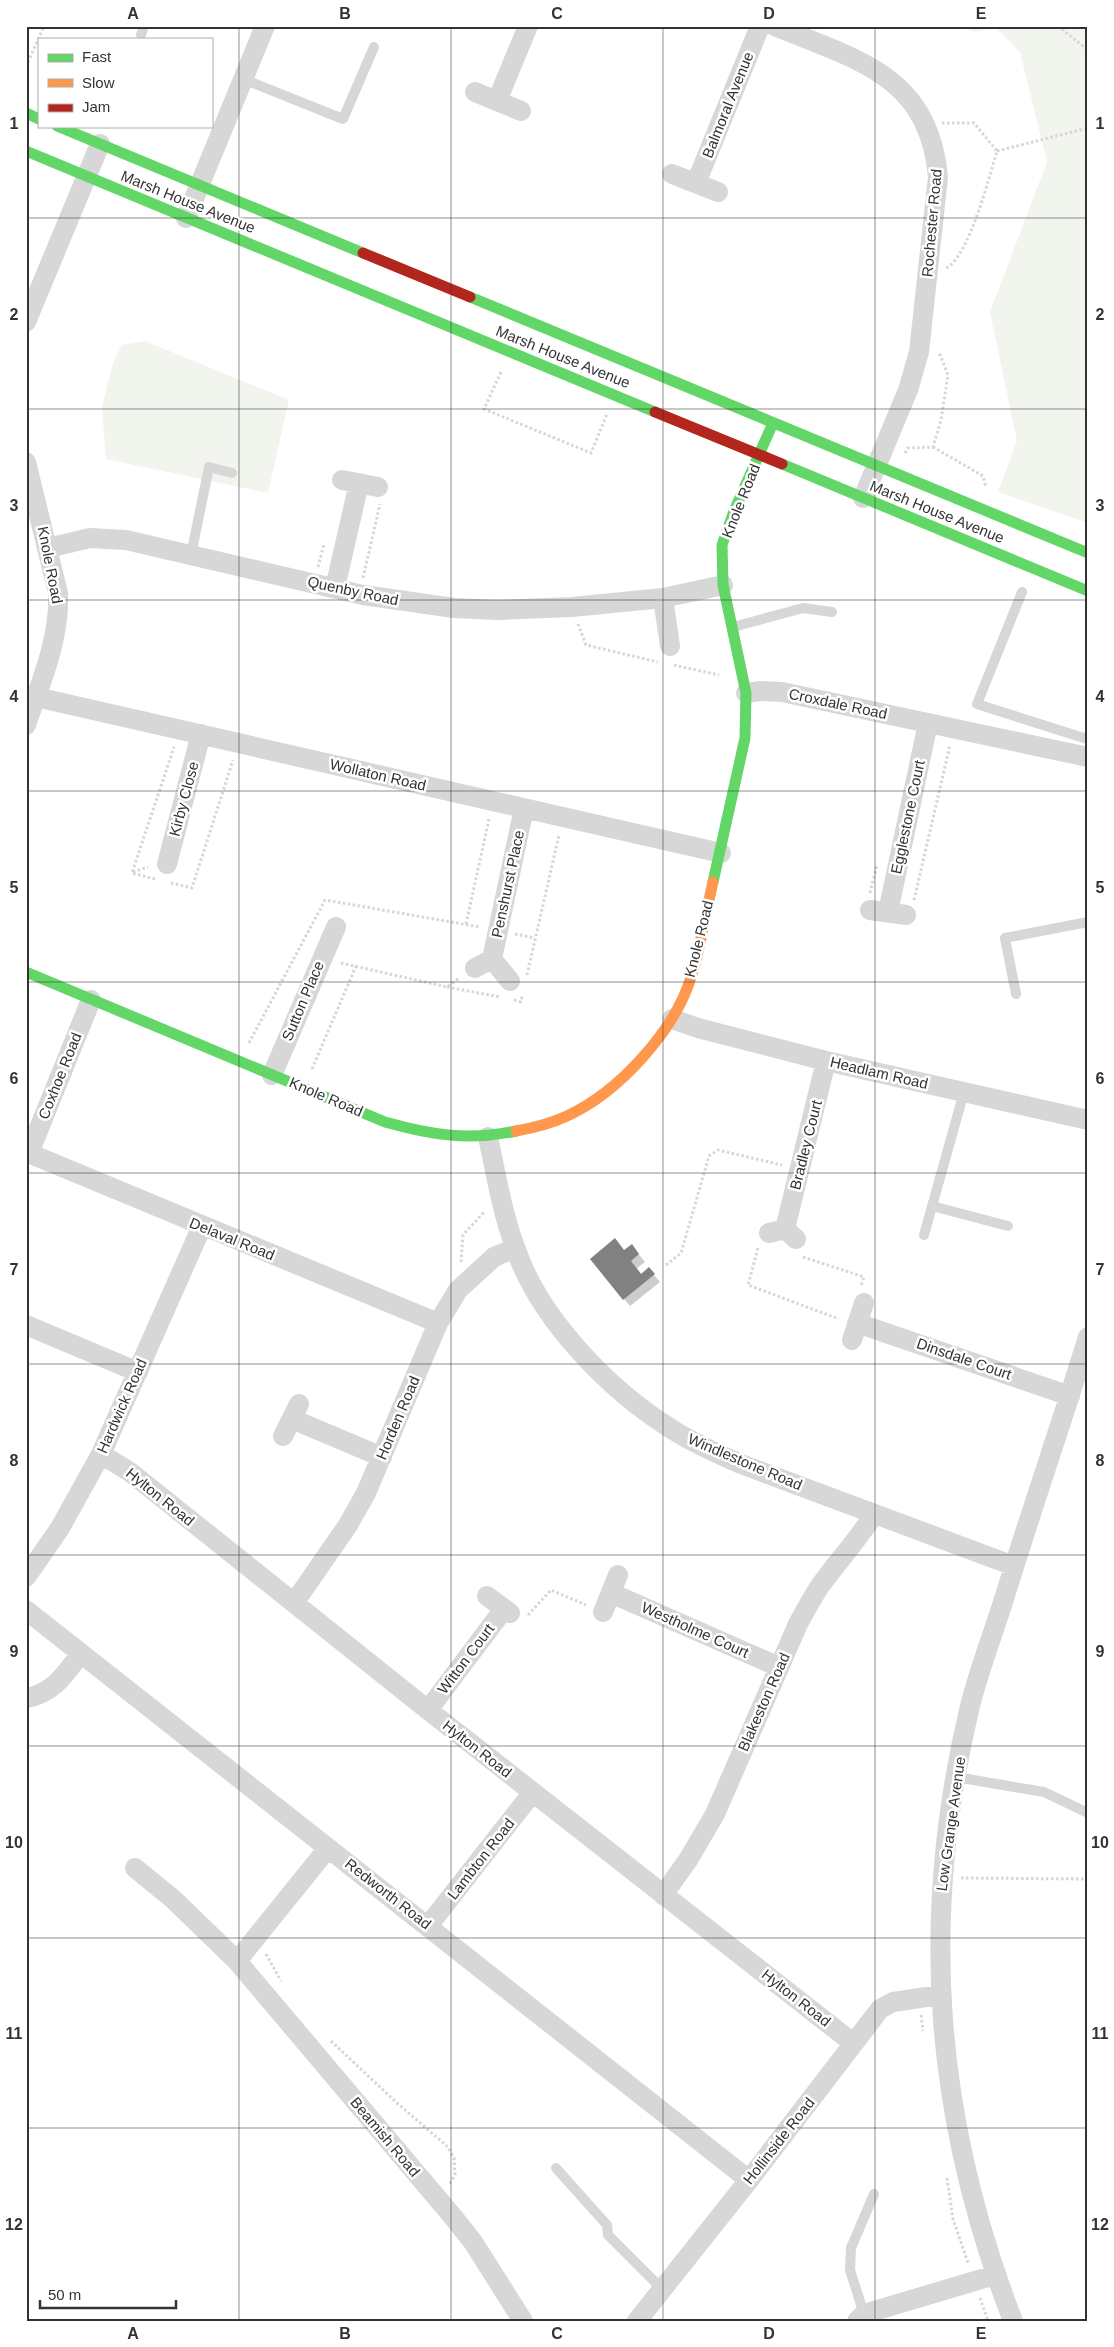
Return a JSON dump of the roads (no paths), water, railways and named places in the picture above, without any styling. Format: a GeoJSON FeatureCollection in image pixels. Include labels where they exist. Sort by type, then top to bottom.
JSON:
{"type":"FeatureCollection","features":[{"type":"Feature","properties":{"kind":"street"},"geometry":{"type":"LineString","coordinates":[[186,218],[265,26]]}},
{"type":"Feature","properties":{"kind":"street"},"geometry":{"type":"LineString","coordinates":[[497,101],[528,26]]}},
{"type":"Feature","properties":{"kind":"street","name":"Balmoral Avenue"},"geometry":{"type":"LineString","coordinates":[[696,183],[760,26]]}},
{"type":"Feature","properties":{"kind":"street","name":"Rochester Road"},"geometry":{"type":"LineString","coordinates":[[775,26],[869,65],[892,80],[912,99],[927,126],[936,155],[938,177],[919,352],[908,390],[863,498]]}},
{"type":"Feature","properties":{"kind":"street"},"geometry":{"type":"LineString","coordinates":[[475,92],[521,111]]}},
{"type":"Feature","properties":{"kind":"street"},"geometry":{"type":"LineString","coordinates":[[26,113],[38,118]]}},
{"type":"Feature","properties":{"kind":"street","name":"Marsh House Avenue"},"geometry":{"type":"LineString","coordinates":[[62,128],[773,423],[880,458],[982,509],[1088,553]]}},
{"type":"Feature","properties":{"kind":"street"},"geometry":{"type":"LineString","coordinates":[[26,322],[100,144]]}},
{"type":"Feature","properties":{"kind":"street","name":"Marsh House Avenue"},"geometry":{"type":"LineString","coordinates":[[26,151],[1088,591]]}},
{"type":"Feature","properties":{"kind":"street"},"geometry":{"type":"LineString","coordinates":[[672,174],[718,192]]}},
{"type":"Feature","properties":{"kind":"street","name":"Knole Road"},"geometry":{"type":"LineString","coordinates":[[26,972],[385,1122],[425,1133],[488,1137],[542,1126],[568,1116],[590,1102],[634,1067],[654,1046],[672,1019],[692,976],[746,738],[745,687],[723,584],[721,561],[726,531],[773,423]]}},
{"type":"Feature","properties":{"kind":"street","name":"Knole Road"},"geometry":{"type":"LineString","coordinates":[[26,462],[58,593],[59,615],[53,644],[26,725]]}},
{"type":"Feature","properties":{"kind":"street"},"geometry":{"type":"LineString","coordinates":[[335,588],[360,483]]}},
{"type":"Feature","properties":{"kind":"street","name":"Quenby Road"},"geometry":{"type":"LineString","coordinates":[[48,548],[90,538],[126,540],[360,594],[454,608],[498,610],[572,607],[662,598],[723,584]]}},
{"type":"Feature","properties":{"kind":"street"},"geometry":{"type":"LineString","coordinates":[[662,598],[666,657]]}},
{"type":"Feature","properties":{"kind":"street","name":"Croxdale Road"},"geometry":{"type":"LineString","coordinates":[[745,687],[760,691],[782,692],[1088,757]]}},
{"type":"Feature","properties":{"kind":"street","name":"Wollaton Road"},"geometry":{"type":"LineString","coordinates":[[36,697],[720,853]]}},
{"type":"Feature","properties":{"kind":"street","name":"Egglestone Court"},"geometry":{"type":"LineString","coordinates":[[888,912],[928,723]]}},
{"type":"Feature","properties":{"kind":"street","name":"Kirby Close"},"geometry":{"type":"LineString","coordinates":[[166,868],[201,734]]}},
{"type":"Feature","properties":{"kind":"street","name":"Penshurst Place"},"geometry":{"type":"LineString","coordinates":[[515,991],[492,959],[524,808]]}},
{"type":"Feature","properties":{"kind":"street","name":"Sutton Place"},"geometry":{"type":"LineString","coordinates":[[272,1075],[336,927]]}},
{"type":"Feature","properties":{"kind":"street","name":"Penshurst Place"},"geometry":{"type":"LineString","coordinates":[[474,968],[492,959]]}},
{"type":"Feature","properties":{"kind":"street","name":"Coxhoe Road"},"geometry":{"type":"LineString","coordinates":[[27,1152],[91,1000]]}},
{"type":"Feature","properties":{"kind":"street","name":"Headlam Road"},"geometry":{"type":"LineString","coordinates":[[672,1019],[698,1028],[826,1060],[1088,1120]]}},
{"type":"Feature","properties":{"kind":"street","name":"Bradley Court"},"geometry":{"type":"LineString","coordinates":[[783,1234],[826,1060]]}},
{"type":"Feature","properties":{"kind":"street","name":"Windlestone Road"},"geometry":{"type":"LineString","coordinates":[[488,1137],[515,1248],[540,1301],[561,1327],[613,1383],[642,1408],[673,1430],[706,1448],[874,1514],[1014,1566]]}},
{"type":"Feature","properties":{"kind":"street","name":"Delaval Road"},"geometry":{"type":"LineString","coordinates":[[27,1152],[438,1323]]}},
{"type":"Feature","properties":{"kind":"street","name":"Hardwick Road"},"geometry":{"type":"LineString","coordinates":[[26,1577],[60,1528],[101,1454],[202,1226]]}},
{"type":"Feature","properties":{"kind":"street","name":"Horden Road"},"geometry":{"type":"LineString","coordinates":[[294,1603],[348,1524],[366,1493],[438,1323],[462,1285],[494,1257],[515,1248]]}},
{"type":"Feature","properties":{"kind":"street","name":"Dinsdale Court"},"geometry":{"type":"LineString","coordinates":[[864,1303],[855,1329],[1070,1396]]}},
{"type":"Feature","properties":{"kind":"street"},"geometry":{"type":"LineString","coordinates":[[26,1325],[138,1372]]}},
{"type":"Feature","properties":{"kind":"street","name":"Low Grange Avenue"},"geometry":{"type":"LineString","coordinates":[[1012,2321],[995,2275],[972,2197],[948,2080],[940,1995],[939,1921],[942,1878],[956,1777],[971,1704],[1088,1337]]}},
{"type":"Feature","properties":{"kind":"street"},"geometry":{"type":"LineString","coordinates":[[291,1420],[382,1457]]}},
{"type":"Feature","properties":{"kind":"street","name":"Hylton Road"},"geometry":{"type":"LineString","coordinates":[[101,1454],[130,1472],[428,1710],[853,2043]]}},
{"type":"Feature","properties":{"kind":"street","name":"Blakeston Road"},"geometry":{"type":"LineString","coordinates":[[663,1895],[688,1860],[715,1814],[798,1624],[820,1587],[863,1532],[874,1514]]}},
{"type":"Feature","properties":{"kind":"street","name":"Westholme Court"},"geometry":{"type":"LineString","coordinates":[[602,1612],[615,1584],[779,1667]]}},
{"type":"Feature","properties":{"kind":"street","name":"Witton Court"},"geometry":{"type":"LineString","coordinates":[[428,1710],[507,1611],[487,1596]]}},
{"type":"Feature","properties":{"kind":"street","name":"Redworth Road"},"geometry":{"type":"LineString","coordinates":[[26,1610],[749,2180]]}},
{"type":"Feature","properties":{"kind":"street"},"geometry":{"type":"LineString","coordinates":[[26,1698],[50,1690],[63,1678],[81,1652]]}},
{"type":"Feature","properties":{"kind":"street","name":"Lambton Road"},"geometry":{"type":"LineString","coordinates":[[428,1926],[533,1792]]}},
{"type":"Feature","properties":{"kind":"street"},"geometry":{"type":"LineString","coordinates":[[237,1961],[328,1848]]}},
{"type":"Feature","properties":{"kind":"street","name":"Beamish Road"},"geometry":{"type":"LineString","coordinates":[[131,1865],[173,1899],[237,1961],[473,2242],[523,2321]]}},
{"type":"Feature","properties":{"kind":"street","name":"Hollinside Road"},"geometry":{"type":"LineString","coordinates":[[637,2321],[749,2180],[880,2008],[893,2002],[940,1995]]}},
{"type":"Feature","properties":{"kind":"street"},"geometry":{"type":"LineString","coordinates":[[861,2317],[995,2275]]}},
{"type":"Feature","properties":{"kind":"lane"},"geometry":{"type":"LineString","coordinates":[[243,79],[343,118],[374,47]]}},
{"type":"Feature","properties":{"kind":"lane"},"geometry":{"type":"LineString","coordinates":[[191,555],[209,467],[232,473]]}},
{"type":"Feature","properties":{"kind":"lane"},"geometry":{"type":"LineString","coordinates":[[1022,592],[976,704],[1087,739],[1088,736]]}},
{"type":"Feature","properties":{"kind":"lane"},"geometry":{"type":"LineString","coordinates":[[733,627],[803,608],[832,612]]}},
{"type":"Feature","properties":{"kind":"lane"},"geometry":{"type":"LineString","coordinates":[[1016,994],[1005,938],[1088,922]]}},
{"type":"Feature","properties":{"kind":"lane"},"geometry":{"type":"LineString","coordinates":[[924,1235],[964,1092]]}},
{"type":"Feature","properties":{"kind":"lane"},"geometry":{"type":"LineString","coordinates":[[932,1206],[1008,1226]]}},
{"type":"Feature","properties":{"kind":"lane"},"geometry":{"type":"LineString","coordinates":[[956,1777],[1044,1792],[1088,1813]]}},
{"type":"Feature","properties":{"kind":"lane"},"geometry":{"type":"LineString","coordinates":[[556,2168],[607,2225],[608,2235],[662,2289]]}},
{"type":"Feature","properties":{"kind":"lane"},"geometry":{"type":"LineString","coordinates":[[861,2317],[850,2270],[851,2248],[874,2194]]}}]}
